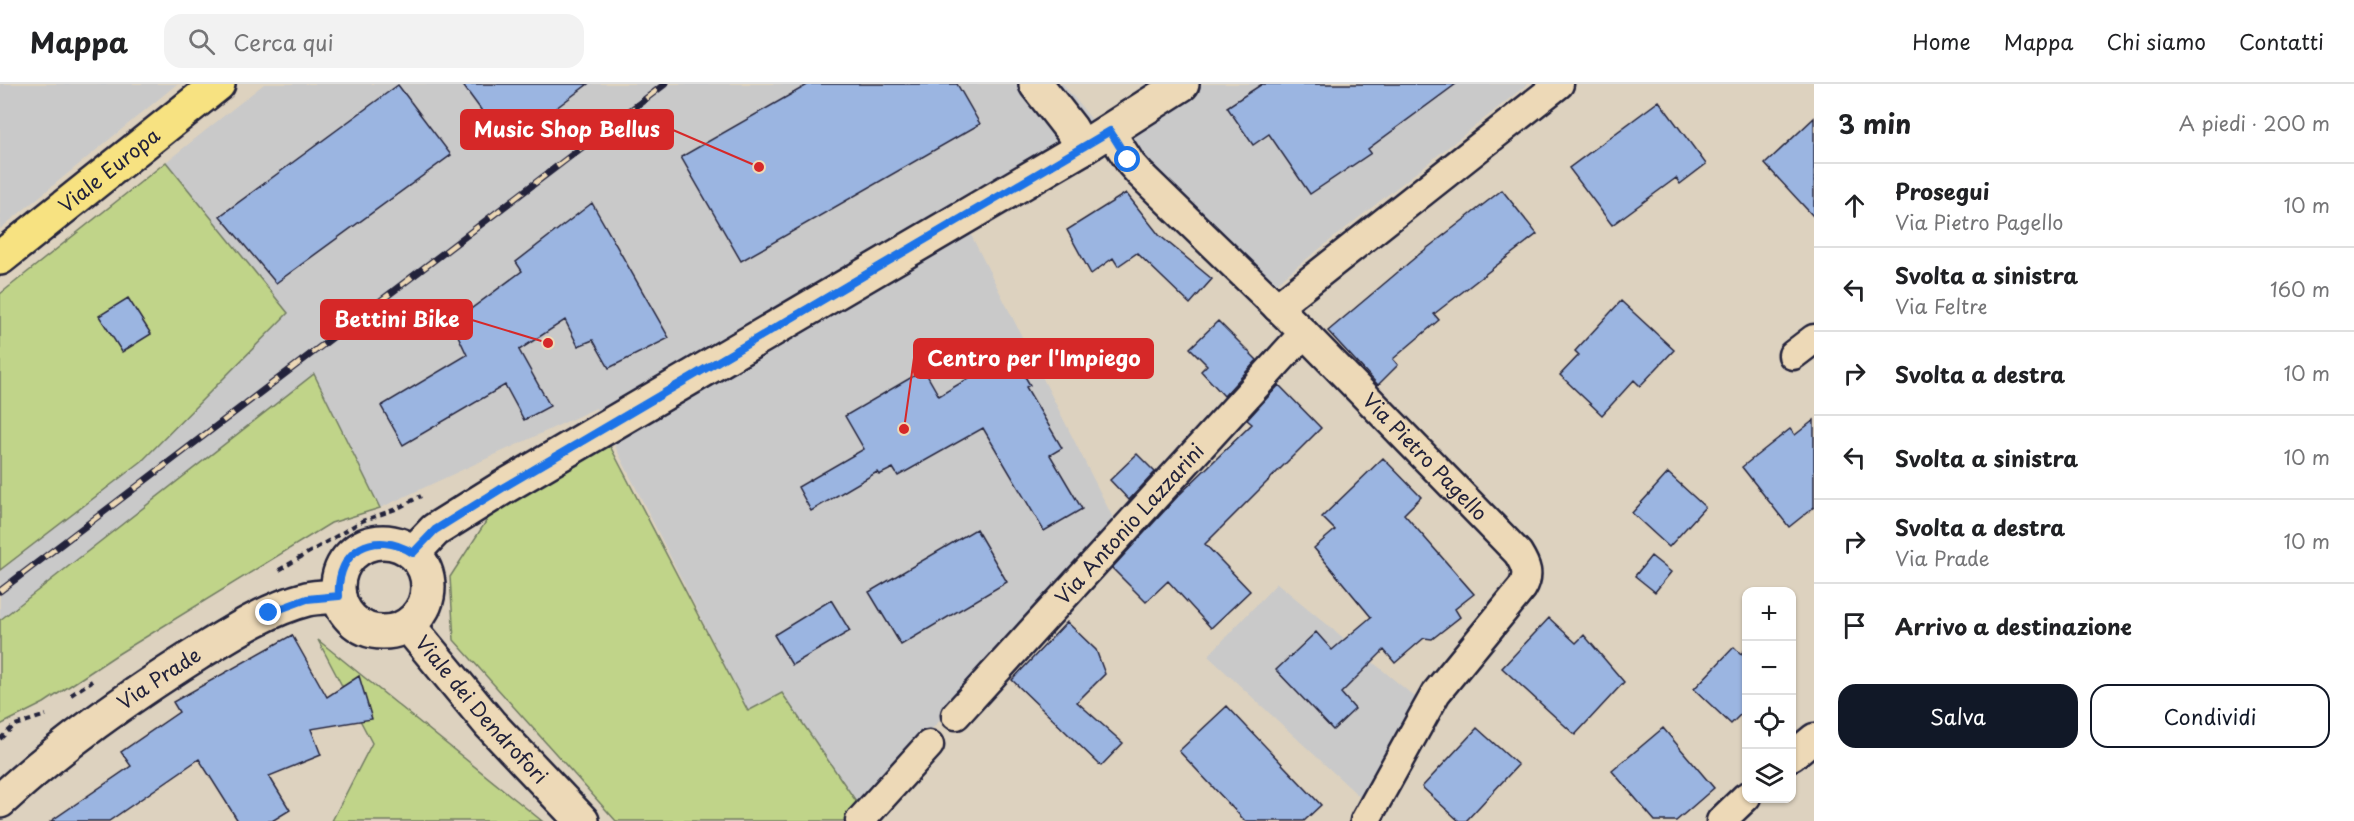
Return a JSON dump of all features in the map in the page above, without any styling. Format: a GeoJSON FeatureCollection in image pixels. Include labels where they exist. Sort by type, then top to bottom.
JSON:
{"type":"FeatureCollection","features":[{"type":"Feature","properties":{"kind":"main road","name":"Viale Europa"},"geometry":{"type":"LineString","coordinates":[[0,258],[218,84]]}},
{"type":"Feature","properties":{"kind":"main road"},"geometry":{"type":"LineString","coordinates":[[1036,84],[1071,129],[1082,148]]}},
{"type":"Feature","properties":{"kind":"main road"},"geometry":{"type":"LineString","coordinates":[[413,553],[435,530],[504,487],[1082,148],[1182,84]]}},
{"type":"Feature","properties":{"kind":"main road"},"geometry":{"type":"LineString","coordinates":[[387,542],[401,545],[413,553],[424,570],[428,590],[422,609],[408,625],[392,631],[374,631],[358,625],[345,612],[339,596],[338,582],[342,568],[349,557],[360,548],[373,543],[387,542]]}},
{"type":"Feature","properties":{"kind":"main road","name":"Via Prade"},"geometry":{"type":"LineString","coordinates":[[0,801],[80,732],[234,631],[269,613],[307,599],[339,596]]}},
{"type":"Feature","properties":{"kind":"main road","name":"Viale dei Dendrofori"},"geometry":{"type":"LineString","coordinates":[[408,625],[490,724],[582,821]]}},
{"type":"Feature","properties":{"kind":"street"},"geometry":{"type":"LineString","coordinates":[[1277,307],[1559,84]]}},
{"type":"Feature","properties":{"kind":"street","name":"Via Pietro Pagello"},"geometry":{"type":"LineString","coordinates":[[1110,131],[1140,174],[1304,333],[1518,553],[1527,573],[1527,580],[1522,588],[1436,693],[1365,821]]}},
{"type":"Feature","properties":{"kind":"street","name":"Via Antonio Lazzarini"},"geometry":{"type":"LineString","coordinates":[[956,715],[1304,333]]}},
{"type":"Feature","properties":{"kind":"street"},"geometry":{"type":"LineString","coordinates":[[1796,752],[1814,738]]}},
{"type":"Feature","properties":{"kind":"street"},"geometry":{"type":"LineString","coordinates":[[860,821],[929,745]]}},
{"type":"Feature","properties":{"kind":"street"},"geometry":{"type":"LineString","coordinates":[[1720,821],[1742,801]]}},
{"type":"Feature","properties":{"kind":"shaded area"},"geometry":{"type":"Polygon","coordinates":[[[0,84],[177,84],[0,229],[0,84]]]}},
{"type":"Feature","properties":{"kind":"shaded area"},"geometry":{"type":"Polygon","coordinates":[[[264,84],[1063,84],[1093,121],[954,201],[1118,528],[860,807],[748,712],[596,408],[380,508],[314,375],[0,620],[0,571],[142,461],[287,314],[166,162],[264,84]]]}},
{"type":"Feature","properties":{"kind":"shaded area"},"geometry":{"type":"Polygon","coordinates":[[[1146,84],[1528,84],[1270,288],[1093,121],[1146,84]]]}},
{"type":"Feature","properties":{"kind":"shaded area"},"geometry":{"type":"Polygon","coordinates":[[[1277,583],[1415,697],[1362,799],[1208,656],[1277,583]]]}},
{"type":"Feature","properties":{"kind":"green space"},"geometry":{"type":"Polygon","coordinates":[[[166,162],[288,313],[142,461],[0,570],[0,294],[166,162]]]}},
{"type":"Feature","properties":{"kind":"green space"},"geometry":{"type":"Polygon","coordinates":[[[314,374],[380,508],[331,523],[118,654],[44,703],[0,725],[0,620],[314,374]]]}},
{"type":"Feature","properties":{"kind":"green space"},"geometry":{"type":"Polygon","coordinates":[[[610,446],[748,711],[782,693],[860,807],[848,821],[616,821],[454,640],[450,577],[498,503],[610,446]]]}},
{"type":"Feature","properties":{"kind":"green space"},"geometry":{"type":"Polygon","coordinates":[[[318,640],[542,821],[332,821],[372,743],[318,640]]]}},
{"type":"Feature","properties":{"kind":"building"},"geometry":{"type":"Polygon","coordinates":[[[462,84],[588,84],[507,145],[462,84]]]}},
{"type":"Feature","properties":{"kind":"building"},"geometry":{"type":"Polygon","coordinates":[[[809,84],[957,84],[980,124],[741,261],[681,157],[809,84]]]}},
{"type":"Feature","properties":{"kind":"building"},"geometry":{"type":"Polygon","coordinates":[[[1262,84],[1456,84],[1368,149],[1371,153],[1310,194],[1269,134],[1253,145],[1227,107],[1262,84]]]}},
{"type":"Feature","properties":{"kind":"building"},"geometry":{"type":"Polygon","coordinates":[[[398,85],[451,155],[276,283],[220,216],[398,85]]]}},
{"type":"Feature","properties":{"kind":"building"},"geometry":{"type":"Polygon","coordinates":[[[1659,101],[1706,164],[1680,184],[1676,178],[1612,225],[1569,168],[1659,101]]]}},
{"type":"Feature","properties":{"kind":"building"},"geometry":{"type":"Polygon","coordinates":[[[1814,118],[1814,217],[1765,164],[1814,118]]]}},
{"type":"Feature","properties":{"kind":"building"},"geometry":{"type":"Polygon","coordinates":[[[1502,190],[1537,234],[1434,314],[1439,320],[1393,359],[1398,365],[1378,385],[1328,331],[1417,256],[1502,190]]]}},
{"type":"Feature","properties":{"kind":"building"},"geometry":{"type":"Polygon","coordinates":[[[1126,193],[1159,235],[1212,279],[1190,304],[1137,253],[1118,266],[1113,258],[1091,274],[1067,230],[1126,193]]]}},
{"type":"Feature","properties":{"kind":"building"},"geometry":{"type":"Polygon","coordinates":[[[592,203],[669,338],[609,368],[593,340],[578,346],[565,320],[519,350],[550,406],[524,420],[505,385],[403,445],[381,406],[467,355],[452,323],[522,271],[516,262],[592,203]]]}},
{"type":"Feature","properties":{"kind":"building"},"geometry":{"type":"Polygon","coordinates":[[[128,298],[151,334],[122,352],[99,316],[128,298]]]}},
{"type":"Feature","properties":{"kind":"building"},"geometry":{"type":"Polygon","coordinates":[[[1621,301],[1674,350],[1640,386],[1634,380],[1602,415],[1560,375],[1579,355],[1575,351],[1621,301]]]}},
{"type":"Feature","properties":{"kind":"building"},"geometry":{"type":"Polygon","coordinates":[[[1218,321],[1257,360],[1224,396],[1201,371],[1207,365],[1190,348],[1218,321]]]}},
{"type":"Feature","properties":{"kind":"building"},"geometry":{"type":"Polygon","coordinates":[[[1011,353],[1030,385],[1026,387],[1062,448],[1050,455],[1082,509],[1044,531],[983,428],[898,476],[893,468],[879,475],[877,472],[811,511],[798,487],[864,449],[845,416],[924,370],[939,396],[1011,353]]]}},
{"type":"Feature","properties":{"kind":"building"},"geometry":{"type":"Polygon","coordinates":[[[1279,385],[1321,428],[1205,544],[1250,591],[1211,628],[1168,581],[1146,602],[1112,568],[1178,496],[1252,424],[1247,420],[1279,385]]]}},
{"type":"Feature","properties":{"kind":"building"},"geometry":{"type":"Polygon","coordinates":[[[1814,420],[1814,507],[1789,527],[1742,467],[1790,429],[1795,435],[1814,420]]]}},
{"type":"Feature","properties":{"kind":"building"},"geometry":{"type":"Polygon","coordinates":[[[1137,454],[1155,472],[1129,500],[1110,480],[1137,454]]]}},
{"type":"Feature","properties":{"kind":"building"},"geometry":{"type":"Polygon","coordinates":[[[1383,458],[1421,497],[1404,514],[1474,594],[1455,609],[1460,617],[1432,639],[1424,638],[1395,663],[1384,650],[1341,693],[1355,709],[1333,730],[1276,670],[1316,632],[1332,650],[1371,617],[1314,548],[1335,530],[1322,517],[1383,458]]]}},
{"type":"Feature","properties":{"kind":"building"},"geometry":{"type":"Polygon","coordinates":[[[1668,473],[1705,507],[1669,547],[1632,513],[1668,473]]]}},
{"type":"Feature","properties":{"kind":"building"},"geometry":{"type":"Polygon","coordinates":[[[976,529],[1007,582],[901,645],[869,592],[976,529]]]}},
{"type":"Feature","properties":{"kind":"building"},"geometry":{"type":"Polygon","coordinates":[[[1651,556],[1671,572],[1655,592],[1635,576],[1651,556]]]}},
{"type":"Feature","properties":{"kind":"building"},"geometry":{"type":"Polygon","coordinates":[[[831,600],[850,631],[792,665],[774,635],[831,600]]]}},
{"type":"Feature","properties":{"kind":"building"},"geometry":{"type":"Polygon","coordinates":[[[1549,618],[1576,643],[1584,635],[1624,682],[1575,735],[1502,668],[1549,618]]]}},
{"type":"Feature","properties":{"kind":"building"},"geometry":{"type":"Polygon","coordinates":[[[1067,622],[1096,650],[1105,674],[1077,702],[1123,743],[1101,766],[1012,680],[1067,622]]]}},
{"type":"Feature","properties":{"kind":"building"},"geometry":{"type":"Polygon","coordinates":[[[292,635],[327,697],[359,676],[372,719],[311,729],[321,755],[269,776],[290,810],[272,821],[238,821],[199,759],[109,821],[51,821],[131,766],[121,752],[179,712],[173,702],[292,635]]]}},
{"type":"Feature","properties":{"kind":"building"},"geometry":{"type":"Polygon","coordinates":[[[1734,647],[1742,653],[1742,713],[1731,724],[1694,689],[1734,647]]]}},
{"type":"Feature","properties":{"kind":"building"},"geometry":{"type":"Polygon","coordinates":[[[1227,706],[1321,805],[1304,821],[1245,821],[1179,751],[1227,706]]]}},
{"type":"Feature","properties":{"kind":"building"},"geometry":{"type":"Polygon","coordinates":[[[1477,728],[1518,765],[1466,821],[1459,821],[1422,787],[1477,728]]]}},
{"type":"Feature","properties":{"kind":"building"},"geometry":{"type":"Polygon","coordinates":[[[1663,728],[1714,788],[1676,821],[1655,821],[1612,771],[1663,728]]]}},
{"type":"Feature","properties":{"kind":"railway"},"geometry":{"type":"LineString","coordinates":[[0,591],[665,84]]}},
{"type":"Feature","properties":{"kind":"place","name":"Music Shop Bellus"},"geometry":{"type":"Point","coordinates":[759,167]}},
{"type":"Feature","properties":{"kind":"place","name":"Bettini Bike"},"geometry":{"type":"Point","coordinates":[548,343]}},
{"type":"Feature","properties":{"kind":"place","name":"Centro per l'Impiego"},"geometry":{"type":"Point","coordinates":[904,429]}},
{"type":"Feature","properties":{"kind":"route"},"geometry":{"type":"LineString","coordinates":[[269,613],[307,599],[339,596],[338,582],[342,568],[349,557],[360,548],[373,543],[387,542],[401,545],[413,553],[435,530],[504,487],[1110,131],[1128,160]]}}]}
